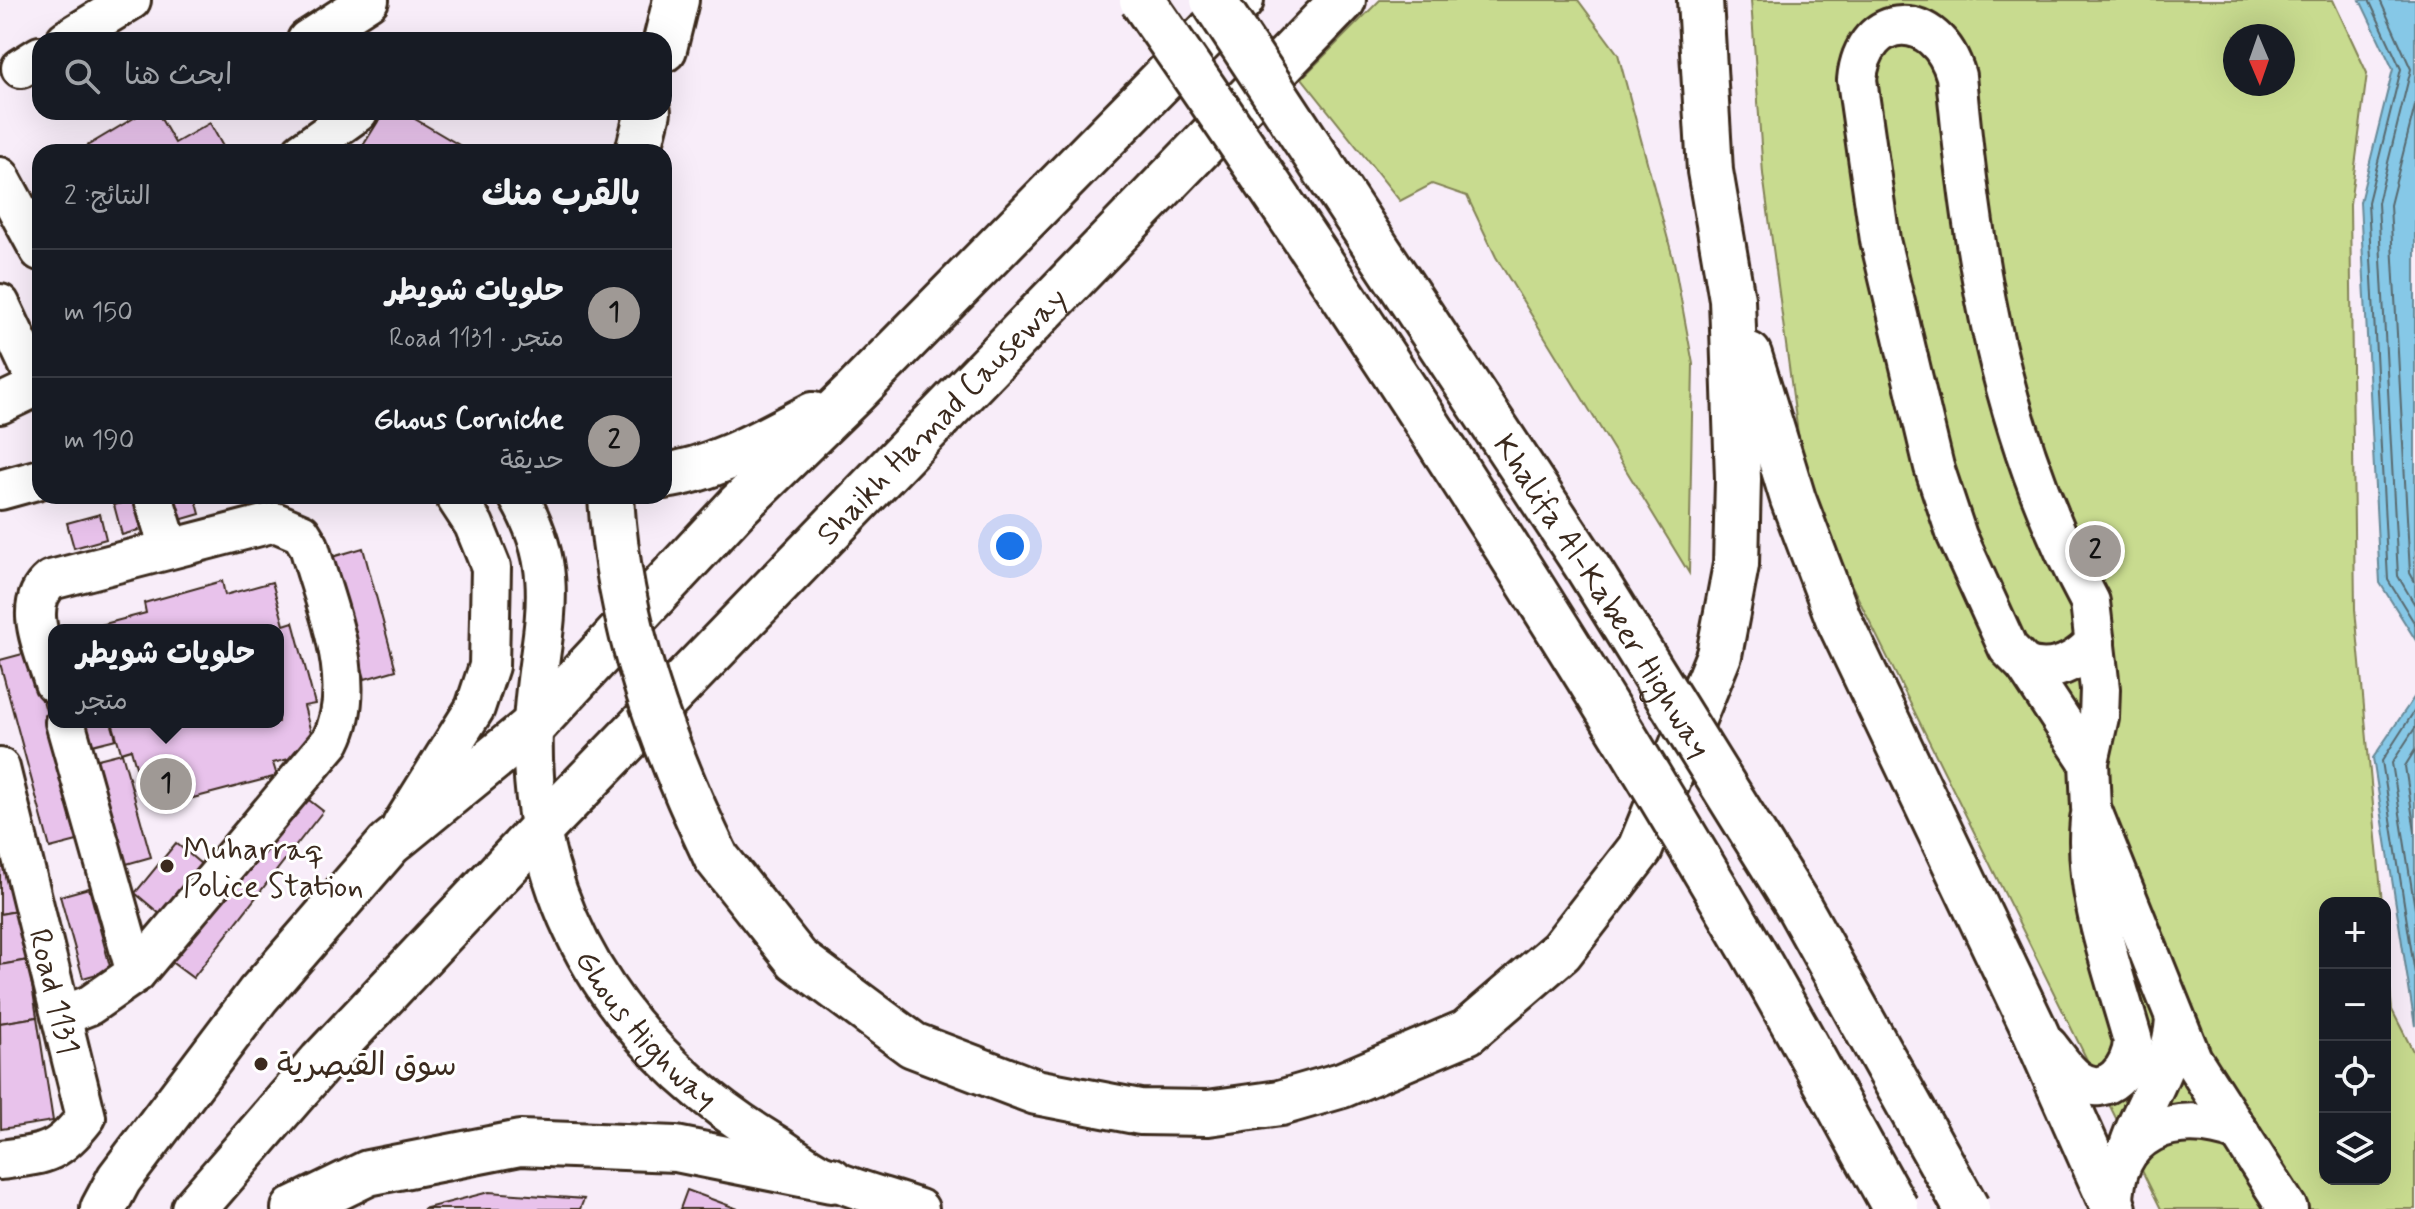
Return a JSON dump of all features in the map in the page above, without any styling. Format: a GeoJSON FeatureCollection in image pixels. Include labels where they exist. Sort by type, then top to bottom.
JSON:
{"type":"FeatureCollection","features":[{"type":"Feature","properties":{"kind":"main road"},"geometry":{"type":"LineString","coordinates":[[668,32],[676,0]]}},
{"type":"Feature","properties":{"kind":"main road","name":"Khalifa Al-Kabeer Highway"},"geometry":{"type":"LineString","coordinates":[[1142,0],[1347,298],[1541,601],[1754,953],[1896,1209]]}},
{"type":"Feature","properties":{"kind":"main road","name":"Khalifa Al-Kabeer Highway"},"geometry":{"type":"LineString","coordinates":[[1213,0],[1588,568],[1800,909],[1967,1209]]}},
{"type":"Feature","properties":{"kind":"main road"},"geometry":{"type":"LineString","coordinates":[[103,1209],[119,1179],[258,995],[389,844],[533,726],[738,506],[854,393],[1241,0]]}},
{"type":"Feature","properties":{"kind":"main road","name":"Shaikh Hamad Causeway"},"geometry":{"type":"LineString","coordinates":[[194,1209],[321,1062],[539,831],[1343,0]]}},
{"type":"Feature","properties":{"kind":"main road"},"geometry":{"type":"LineString","coordinates":[[1700,0],[1710,171],[1732,299],[1793,499],[1838,618],[2034,1029],[2114,1209]]}},
{"type":"Feature","properties":{"kind":"main road"},"geometry":{"type":"LineString","coordinates":[[640,144],[646,120]]}},
{"type":"Feature","properties":{"kind":"main road"},"geometry":{"type":"LineString","coordinates":[[611,504],[614,556],[643,683],[674,770],[716,857],[797,959],[913,1045],[973,1070],[1079,1102],[1140,1112],[1208,1113],[1280,1103],[1342,1085],[1467,1032],[1561,951],[1640,849],[1719,655],[1736,565],[1738,479],[1732,299]]}},
{"type":"Feature","properties":{"kind":"main road"},"geometry":{"type":"LineString","coordinates":[[672,475],[687,473],[762,441],[854,393]]}},
{"type":"Feature","properties":{"kind":"main road"},"geometry":{"type":"LineString","coordinates":[[294,1209],[368,1173],[520,1143],[676,1149],[831,1180]]}},
{"type":"Feature","properties":{"kind":"street"},"geometry":{"type":"LineString","coordinates":[[79,32],[131,0]]}},
{"type":"Feature","properties":{"kind":"street"},"geometry":{"type":"LineString","coordinates":[[319,32],[369,0]]}},
{"type":"Feature","properties":{"kind":"street"},"geometry":{"type":"LineString","coordinates":[[2034,1029],[2079,1081],[2095,1085],[2112,1081],[2125,1072],[2132,1057],[2133,1041],[2091,890],[2087,858],[2091,808],[2089,762],[2099,717],[2090,602],[2039,497],[2001,375],[1973,226],[1956,76],[1950,54],[1936,36],[1880,14],[1872,38],[1859,57],[1857,80],[1880,240],[1916,397],[1943,495],[1986,603],[2008,648],[2025,665],[2089,762]]}},
{"type":"Feature","properties":{"kind":"street"},"geometry":{"type":"LineString","coordinates":[[313,144],[347,120]]}},
{"type":"Feature","properties":{"kind":"street"},"geometry":{"type":"LineString","coordinates":[[0,177],[32,236]]}},
{"type":"Feature","properties":{"kind":"street"},"geometry":{"type":"LineString","coordinates":[[0,304],[32,372]]}},
{"type":"Feature","properties":{"kind":"street"},"geometry":{"type":"LineString","coordinates":[[0,404],[32,390]]}},
{"type":"Feature","properties":{"kind":"street"},"geometry":{"type":"LineString","coordinates":[[0,490],[32,481]]}},
{"type":"Feature","properties":{"kind":"street"},"geometry":{"type":"LineString","coordinates":[[155,504],[169,548]]}},
{"type":"Feature","properties":{"kind":"street"},"geometry":{"type":"LineString","coordinates":[[389,844],[475,708],[489,666],[491,567],[474,525],[460,504]]}},
{"type":"Feature","properties":{"kind":"street","name":"Ghous Highway"},"geometry":{"type":"LineString","coordinates":[[523,504],[532,520],[545,563],[547,608],[533,726],[539,831],[560,899],[602,985],[665,1062],[726,1114],[831,1180],[919,1209]]}},
{"type":"Feature","properties":{"kind":"street"},"geometry":{"type":"LineString","coordinates":[[48,659],[35,608],[42,587],[62,576],[275,522],[301,533],[309,546],[342,670],[345,703],[331,741],[136,973],[90,1005],[62,1016]]}},
{"type":"Feature","properties":{"kind":"street"},"geometry":{"type":"LineString","coordinates":[[2025,665],[2037,670],[2062,666],[2084,654],[2095,642]]}},
{"type":"Feature","properties":{"kind":"street"},"geometry":{"type":"LineString","coordinates":[[67,728],[136,973]]}},
{"type":"Feature","properties":{"kind":"street","name":"Road 1131"},"geometry":{"type":"LineString","coordinates":[[0,768],[86,1117],[73,1134],[48,1154],[0,1160]]}},
{"type":"Feature","properties":{"kind":"street"},"geometry":{"type":"LineString","coordinates":[[2091,808],[2175,1019],[2213,1097],[2240,1133],[2288,1209]]}},
{"type":"Feature","properties":{"kind":"street"},"geometry":{"type":"LineString","coordinates":[[2114,1209],[2114,1188],[2139,1113],[2167,1064],[2175,1019]]}},
{"type":"Feature","properties":{"kind":"street"},"geometry":{"type":"LineString","coordinates":[[2128,1149],[2155,1130],[2183,1122],[2213,1123],[2240,1133]]}},
{"type":"Feature","properties":{"kind":"green space"},"geometry":{"type":"Polygon","coordinates":[[[1380,0],[1578,0],[1618,54],[1674,262],[1693,364],[1689,573],[1496,257],[1467,196],[1432,184],[1400,201],[1302,78],[1380,0]]]}},
{"type":"Feature","properties":{"kind":"green space"},"geometry":{"type":"Polygon","coordinates":[[[1751,0],[2333,0],[2367,73],[2350,205],[2355,609],[2381,897],[2319,897],[2319,1185],[2391,1185],[2391,1000],[2392,1010],[2415,1055],[2415,1209],[2161,1209],[1806,493],[1763,174],[1751,0]]]}},
{"type":"Feature","properties":{"kind":"water"},"geometry":{"type":"Polygon","coordinates":[[[2360,0],[2415,0],[2415,639],[2380,583],[2360,202],[2393,69],[2360,0]]]}},
{"type":"Feature","properties":{"kind":"water"},"geometry":{"type":"Polygon","coordinates":[[[2415,696],[2415,1026],[2373,758],[2415,696]]]}},
{"type":"Feature","properties":{"kind":"building"},"geometry":{"type":"Polygon","coordinates":[[[131,120],[162,120],[175,143],[210,123],[222,144],[90,144],[131,120]]]}},
{"type":"Feature","properties":{"kind":"building"},"geometry":{"type":"Polygon","coordinates":[[[379,120],[417,120],[457,144],[364,144],[379,120]]]}},
{"type":"Feature","properties":{"kind":"building"},"geometry":{"type":"Polygon","coordinates":[[[138,504],[145,528],[122,535],[114,505],[138,504]]]}},
{"type":"Feature","properties":{"kind":"building"},"geometry":{"type":"Polygon","coordinates":[[[171,504],[197,504],[200,514],[176,521],[171,504]]]}},
{"type":"Feature","properties":{"kind":"building"},"geometry":{"type":"Polygon","coordinates":[[[100,514],[106,539],[74,548],[67,523],[100,514]]]}},
{"type":"Feature","properties":{"kind":"building"},"geometry":{"type":"Polygon","coordinates":[[[363,548],[396,670],[365,679],[332,557],[363,548]]]}},
{"type":"Feature","properties":{"kind":"building"},"geometry":{"type":"Polygon","coordinates":[[[222,581],[225,595],[272,582],[284,624],[105,624],[146,613],[144,603],[222,581]]]}},
{"type":"Feature","properties":{"kind":"building"},"geometry":{"type":"Polygon","coordinates":[[[293,622],[315,704],[304,706],[316,752],[273,763],[277,776],[193,798],[190,787],[145,799],[131,749],[121,752],[114,728],[284,728],[284,625],[293,622]]]}},
{"type":"Feature","properties":{"kind":"building"},"geometry":{"type":"Polygon","coordinates":[[[30,652],[48,728],[51,728],[81,840],[50,848],[0,660],[30,652]]]}},
{"type":"Feature","properties":{"kind":"building"},"geometry":{"type":"Polygon","coordinates":[[[87,728],[113,728],[116,739],[92,745],[87,728]]]}},
{"type":"Feature","properties":{"kind":"building"},"geometry":{"type":"Polygon","coordinates":[[[122,753],[151,857],[123,865],[94,760],[122,753]]]}},
{"type":"Feature","properties":{"kind":"building"},"geometry":{"type":"Polygon","coordinates":[[[296,790],[323,811],[193,978],[166,958],[296,790]]]}},
{"type":"Feature","properties":{"kind":"building"},"geometry":{"type":"Polygon","coordinates":[[[176,843],[201,864],[160,914],[135,893],[176,843]]]}},
{"type":"Feature","properties":{"kind":"building"},"geometry":{"type":"Polygon","coordinates":[[[5,861],[17,911],[0,914],[0,862],[5,861]]]}},
{"type":"Feature","properties":{"kind":"building"},"geometry":{"type":"Polygon","coordinates":[[[89,888],[111,970],[83,978],[60,896],[89,888]]]}},
{"type":"Feature","properties":{"kind":"building"},"geometry":{"type":"Polygon","coordinates":[[[17,911],[28,960],[0,965],[0,914],[17,911]]]}},
{"type":"Feature","properties":{"kind":"building"},"geometry":{"type":"Polygon","coordinates":[[[28,960],[37,1017],[0,1023],[0,965],[28,960]]]}},
{"type":"Feature","properties":{"kind":"building"},"geometry":{"type":"Polygon","coordinates":[[[37,1017],[53,1121],[1,1129],[0,1023],[37,1017]]]}},
{"type":"Feature","properties":{"kind":"building"},"geometry":{"type":"Polygon","coordinates":[[[687,1190],[738,1209],[680,1209],[687,1190]]]}},
{"type":"Feature","properties":{"kind":"building"},"geometry":{"type":"Polygon","coordinates":[[[489,1192],[584,1199],[580,1209],[423,1209],[489,1192]]]}},
{"type":"Feature","properties":{"kind":"place","name":"Ghous Corniche"},"geometry":{"type":"Point","coordinates":[2095,551]}},
{"type":"Feature","properties":{"kind":"place","name":"حلويات شويطر"},"geometry":{"type":"Point","coordinates":[166,784]}},
{"type":"Feature","properties":{"kind":"place","name":"Muharraq Police Station"},"geometry":{"type":"Point","coordinates":[167,866]}},
{"type":"Feature","properties":{"kind":"place","name":"سوق القيصرية"},"geometry":{"type":"Point","coordinates":[261,1064]}}]}
